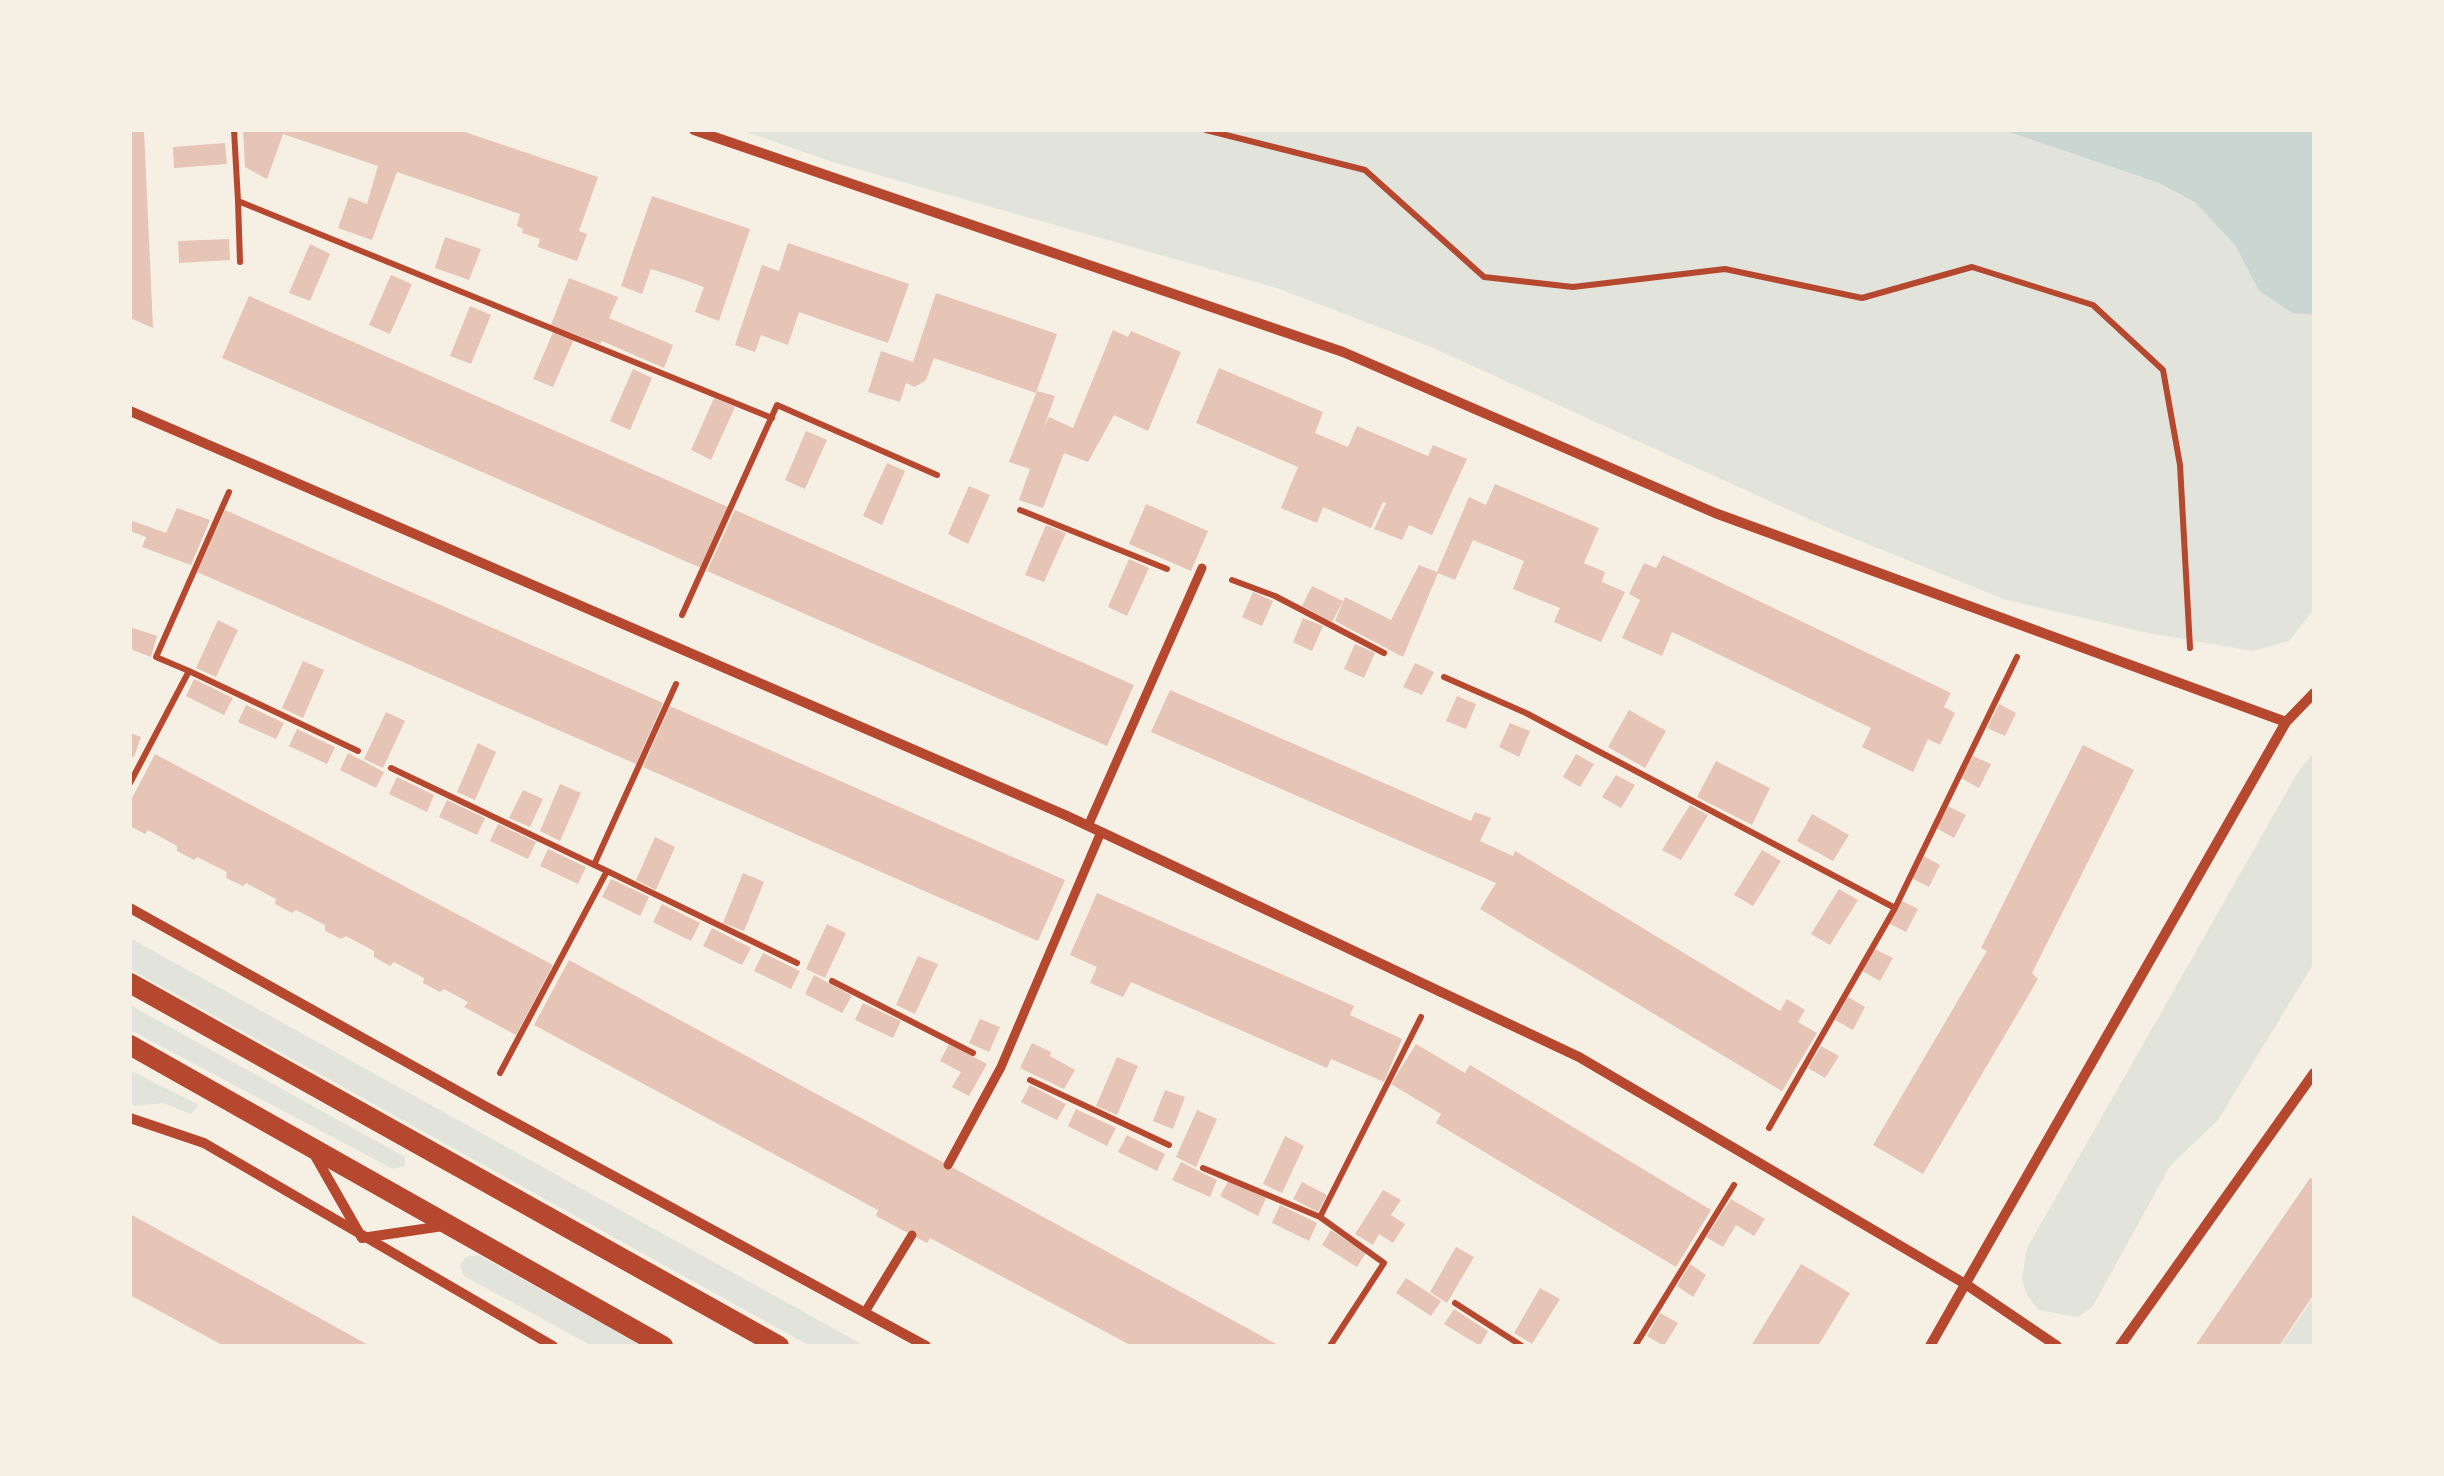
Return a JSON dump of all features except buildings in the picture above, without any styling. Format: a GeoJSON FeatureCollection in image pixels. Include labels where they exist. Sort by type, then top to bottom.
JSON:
{"type":"FeatureCollection","features":[{"type":"Feature","properties":{"kind":"main road"},"geometry":{"type":"LineString","coordinates":[[130,984],[779,1346]]}},
{"type":"Feature","properties":{"kind":"main road"},"geometry":{"type":"LineString","coordinates":[[130,1045],[663,1346]]}},
{"type":"Feature","properties":{"kind":"street"},"geometry":{"type":"LineString","coordinates":[[694,130],[1343,352],[1716,513],[2286,722]]}},
{"type":"Feature","properties":{"kind":"street"},"geometry":{"type":"LineString","coordinates":[[130,411],[1088,826],[1579,1057],[1967,1286],[2058,1346]]}},
{"type":"Feature","properties":{"kind":"street"},"geometry":{"type":"LineString","coordinates":[[1088,826],[1202,568]]}},
{"type":"Feature","properties":{"kind":"street"},"geometry":{"type":"LineString","coordinates":[[1930,1346],[2286,722],[2314,693]]}},
{"type":"Feature","properties":{"kind":"street"},"geometry":{"type":"LineString","coordinates":[[948,1165],[1001,1067],[1101,832]]}},
{"type":"Feature","properties":{"kind":"street"},"geometry":{"type":"LineString","coordinates":[[130,908],[483,1106],[926,1346]]}},
{"type":"Feature","properties":{"kind":"street"},"geometry":{"type":"LineString","coordinates":[[2120,1346],[2310,1089],[2314,1073]]}},
{"type":"Feature","properties":{"kind":"street"},"geometry":{"type":"LineString","coordinates":[[130,1118],[204,1143],[553,1346]]}},
{"type":"Feature","properties":{"kind":"street"},"geometry":{"type":"LineString","coordinates":[[311,1149],[362,1238]]}},
{"type":"Feature","properties":{"kind":"street"},"geometry":{"type":"LineString","coordinates":[[362,1238],[448,1225]]}},
{"type":"Feature","properties":{"kind":"street"},"geometry":{"type":"LineString","coordinates":[[865,1312],[912,1235]]}},
{"type":"Feature","properties":{"kind":"path"},"geometry":{"type":"LineString","coordinates":[[234,130],[240,262]]}},
{"type":"Feature","properties":{"kind":"path"},"geometry":{"type":"LineString","coordinates":[[1206,130],[1365,170],[1484,277],[1573,287],[1724,268],[1862,298],[1972,267],[2094,305],[2163,370],[2180,465],[2192,688]]}},
{"type":"Feature","properties":{"kind":"path"},"geometry":{"type":"LineString","coordinates":[[238,201],[772,418]]}},
{"type":"Feature","properties":{"kind":"path"},"geometry":{"type":"LineString","coordinates":[[669,643],[777,405],[938,475]]}},
{"type":"Feature","properties":{"kind":"path"},"geometry":{"type":"LineString","coordinates":[[244,459],[156,657],[358,750]]}},
{"type":"Feature","properties":{"kind":"path"},"geometry":{"type":"LineString","coordinates":[[1020,510],[1196,582]]}},
{"type":"Feature","properties":{"kind":"path"},"geometry":{"type":"LineString","coordinates":[[1202,568],[1275,596],[1384,653]]}},
{"type":"Feature","properties":{"kind":"path"},"geometry":{"type":"LineString","coordinates":[[1635,1346],[1751,1159],[1896,908],[2031,629]]}},
{"type":"Feature","properties":{"kind":"path"},"geometry":{"type":"LineString","coordinates":[[594,865],[691,653]]}},
{"type":"Feature","properties":{"kind":"path"},"geometry":{"type":"LineString","coordinates":[[130,783],[189,671]]}},
{"type":"Feature","properties":{"kind":"path"},"geometry":{"type":"LineString","coordinates":[[1444,678],[1526,713],[1896,908]]}},
{"type":"Feature","properties":{"kind":"path"},"geometry":{"type":"LineString","coordinates":[[392,768],[797,963]]}},
{"type":"Feature","properties":{"kind":"path"},"geometry":{"type":"LineString","coordinates":[[483,1106],[608,871]]}},
{"type":"Feature","properties":{"kind":"path"},"geometry":{"type":"LineString","coordinates":[[832,981],[1169,1146]]}},
{"type":"Feature","properties":{"kind":"path"},"geometry":{"type":"LineString","coordinates":[[1320,1217],[1435,990]]}},
{"type":"Feature","properties":{"kind":"path"},"geometry":{"type":"LineString","coordinates":[[1203,1168],[1320,1217],[1384,1263],[1330,1346]]}},
{"type":"Feature","properties":{"kind":"path"},"geometry":{"type":"LineString","coordinates":[[1455,1303],[1522,1346]]}},
{"type":"Feature","properties":{"kind":"shaded area"},"geometry":{"type":"Polygon","coordinates":[[[740,130],[2003,130],[2159,183],[2196,202],[2235,245],[2259,291],[2292,313],[2314,315],[2314,609],[2289,641],[2253,651],[2148,633],[2006,600],[1833,530],[1431,347],[1277,288],[836,163],[740,130]]]}},
{"type":"Feature","properties":{"kind":"shaded area"},"geometry":{"type":"Polygon","coordinates":[[[2003,130],[2314,130],[2314,315],[2292,313],[2259,291],[2235,245],[2195,202],[2159,183],[2003,130]]]}},
{"type":"Feature","properties":{"kind":"shaded area"},"geometry":{"type":"Polygon","coordinates":[[[2314,752],[2314,963],[2218,1120],[2170,1166],[2093,1306],[2078,1317],[2038,1310],[2022,1279],[2027,1248],[2298,772],[2314,752]]]}},
{"type":"Feature","properties":{"kind":"shaded area"},"geometry":{"type":"Polygon","coordinates":[[[130,938],[865,1346],[810,1346],[130,969],[130,938]]]}},
{"type":"Feature","properties":{"kind":"shaded area"},"geometry":{"type":"Polygon","coordinates":[[[130,1005],[405,1157],[405,1166],[393,1169],[130,1030],[130,1005]]]}},
{"type":"Feature","properties":{"kind":"shaded area"},"geometry":{"type":"Polygon","coordinates":[[[130,1070],[199,1105],[191,1114],[163,1103],[135,1106],[130,1103],[130,1070]]]}},
{"type":"Feature","properties":{"kind":"shaded area"},"geometry":{"type":"Polygon","coordinates":[[[479,1255],[643,1346],[592,1346],[464,1276],[460,1266],[465,1257],[479,1255]]]}},
{"type":"Feature","properties":{"kind":"shaded area"},"geometry":{"type":"Polygon","coordinates":[[[2314,1297],[2314,1346],[2280,1346],[2314,1297]]]}}]}
